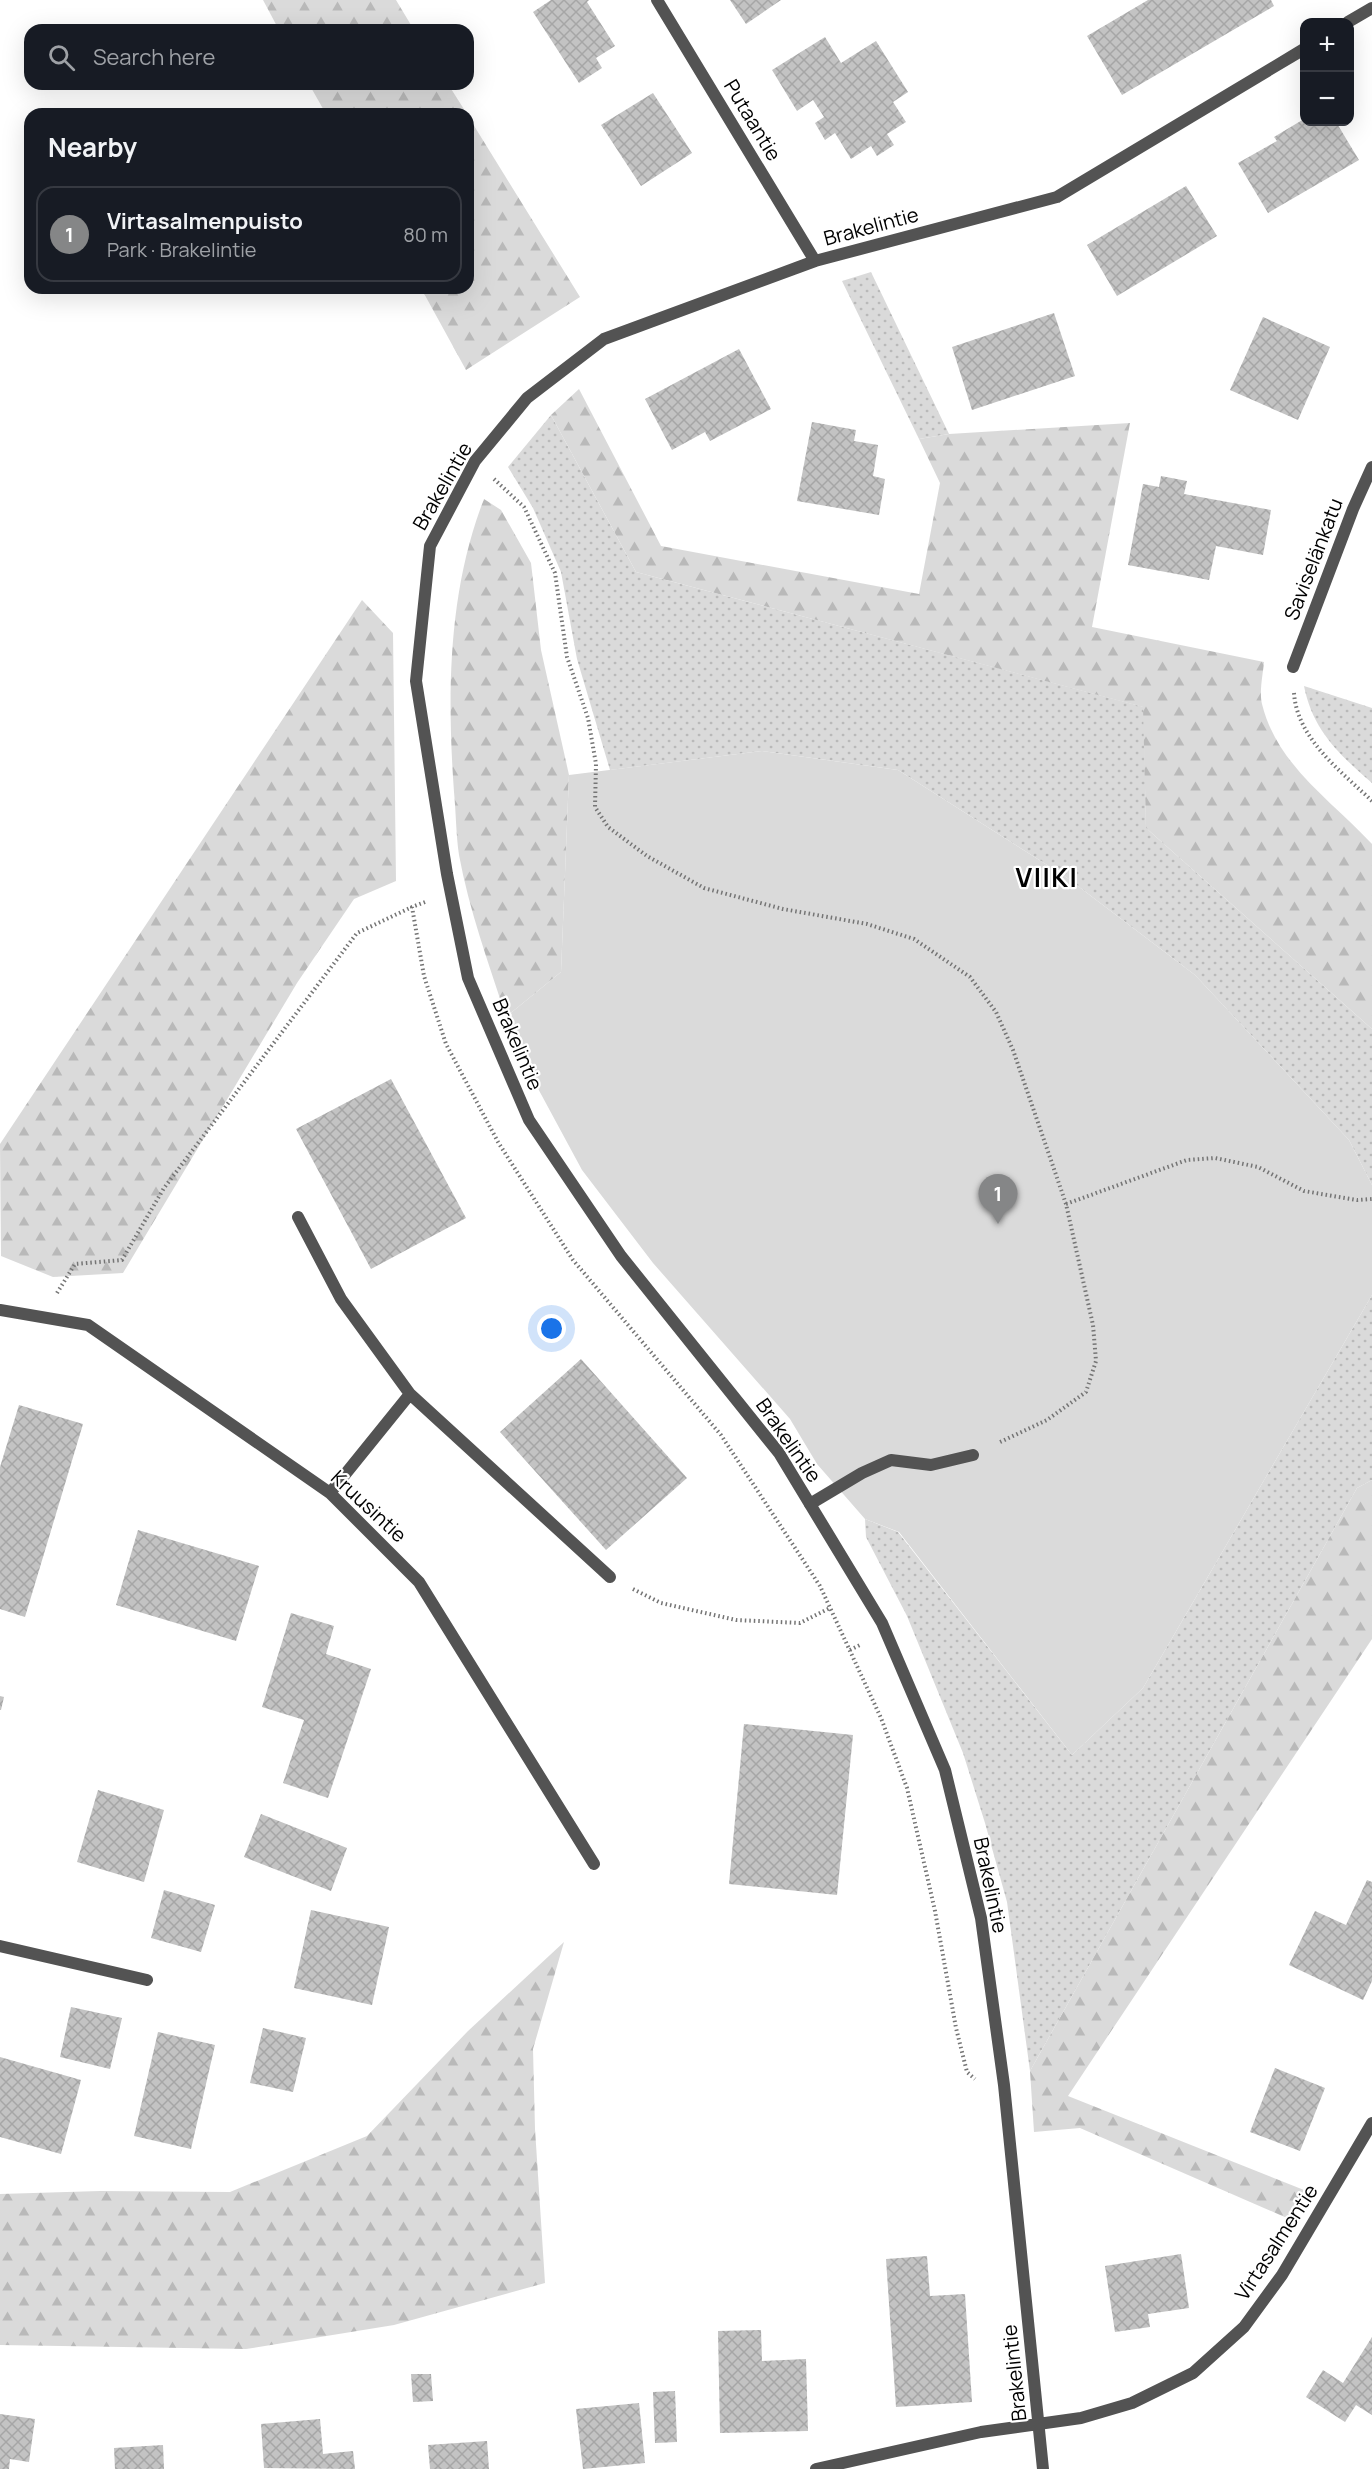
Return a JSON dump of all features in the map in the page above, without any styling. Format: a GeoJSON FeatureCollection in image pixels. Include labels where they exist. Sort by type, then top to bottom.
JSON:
{"type":"FeatureCollection","features":[{"type":"Feature","properties":{"kind":"street","name":"Putaantie"},"geometry":{"type":"LineString","coordinates":[[657,0],[816,261]]}},
{"type":"Feature","properties":{"kind":"street"},"geometry":{"type":"LineString","coordinates":[[1354,18],[1372,8]]}},
{"type":"Feature","properties":{"kind":"street","name":"Brakelintie"},"geometry":{"type":"LineString","coordinates":[[1043,2469],[1004,2085],[981,1918],[945,1770],[882,1623],[779,1453],[621,1256],[529,1120],[468,978],[450,891],[417,681],[430,546],[475,461],[527,398],[604,339],[816,261],[1057,197],[1300,52]]}},
{"type":"Feature","properties":{"kind":"street","name":"Saviselänkatu"},"geometry":{"type":"LineString","coordinates":[[1293,667],[1372,466]]}},
{"type":"Feature","properties":{"kind":"street"},"geometry":{"type":"LineString","coordinates":[[298,1217],[341,1299],[410,1394],[610,1577]]}},
{"type":"Feature","properties":{"kind":"street","name":"Kruusintie"},"geometry":{"type":"LineString","coordinates":[[0,1310],[88,1325],[330,1492],[419,1582],[594,1864]]}},
{"type":"Feature","properties":{"kind":"street"},"geometry":{"type":"LineString","coordinates":[[330,1492],[410,1394]]}},
{"type":"Feature","properties":{"kind":"street"},"geometry":{"type":"LineString","coordinates":[[810,1504],[862,1473],[891,1460],[931,1464],[973,1455]]}},
{"type":"Feature","properties":{"kind":"street"},"geometry":{"type":"LineString","coordinates":[[0,1946],[147,1980]]}},
{"type":"Feature","properties":{"kind":"street","name":"Virtasalmentie"},"geometry":{"type":"LineString","coordinates":[[816,2469],[981,2432],[1081,2418],[1132,2403],[1193,2373],[1244,2326],[1282,2275],[1372,2123]]}},
{"type":"Feature","properties":{"kind":"path"},"geometry":{"type":"LineString","coordinates":[[475,461],[524,507],[555,573],[567,657],[588,718],[596,764],[595,807],[608,827],[647,856],[704,888],[783,909],[867,924],[914,939],[970,976],[996,1012],[1013,1050],[1066,1204],[1093,1325],[1096,1361],[1086,1392],[1047,1420],[973,1455]]}},
{"type":"Feature","properties":{"kind":"path"},"geometry":{"type":"LineString","coordinates":[[1293,667],[1295,708],[1316,746],[1372,801]]}},
{"type":"Feature","properties":{"kind":"path"},"geometry":{"type":"LineString","coordinates":[[42,1317],[75,1264],[122,1260],[164,1188],[357,933],[450,891]]}},
{"type":"Feature","properties":{"kind":"path"},"geometry":{"type":"LineString","coordinates":[[412,907],[424,976],[446,1044],[498,1142],[573,1260],[721,1436],[820,1586],[880,1718],[907,1788],[935,1911],[956,2028],[967,2072],[979,2084],[1004,2085]]}},
{"type":"Feature","properties":{"kind":"path"},"geometry":{"type":"LineString","coordinates":[[1066,1204],[1187,1160],[1215,1158],[1258,1167],[1304,1191],[1357,1200],[1372,1199]]}},
{"type":"Feature","properties":{"kind":"path"},"geometry":{"type":"LineString","coordinates":[[610,1577],[661,1603],[736,1620],[800,1623],[830,1608]]}},
{"type":"Feature","properties":{"kind":"green space"},"geometry":{"type":"Polygon","coordinates":[[[263,0],[396,0],[410,24],[276,24],[263,0]]]}},
{"type":"Feature","properties":{"kind":"green space"},"geometry":{"type":"Polygon","coordinates":[[[312,90],[452,90],[463,108],[323,108],[312,90]]]}},
{"type":"Feature","properties":{"kind":"green space"},"geometry":{"type":"Polygon","coordinates":[[[474,126],[580,297],[466,370],[424,294],[474,294],[474,126]]]}},
{"type":"Feature","properties":{"kind":"green space"},"geometry":{"type":"Polygon","coordinates":[[[871,272],[949,434],[919,439],[842,281],[871,272]]]}},
{"type":"Feature","properties":{"kind":"green space"},"geometry":{"type":"Polygon","coordinates":[[[579,389],[661,546],[919,594],[940,483],[919,439],[949,434],[1130,423],[1092,627],[1264,662],[1261,699],[1269,726],[1280,745],[1307,780],[1372,844],[1372,1029],[1146,828],[1143,707],[636,572],[551,415],[579,389]]]}},
{"type":"Feature","properties":{"kind":"green space"},"geometry":{"type":"Polygon","coordinates":[[[551,415],[636,572],[1144,707],[1146,828],[1372,1029],[1372,1185],[1349,1140],[1195,975],[1066,877],[898,770],[762,751],[610,770],[577,659],[561,572],[533,508],[508,467],[551,415]]]}},
{"type":"Feature","properties":{"kind":"green space"},"geometry":{"type":"Polygon","coordinates":[[[484,499],[501,510],[531,563],[541,650],[569,775],[561,972],[506,1017],[463,876],[457,840],[452,755],[451,680],[457,606],[472,534],[484,499]]]}},
{"type":"Feature","properties":{"kind":"green space"},"geometry":{"type":"Polygon","coordinates":[[[362,600],[393,633],[396,881],[354,899],[297,983],[123,1273],[53,1277],[1,1256],[0,1144],[362,600]]]}},
{"type":"Feature","properties":{"kind":"green space"},"geometry":{"type":"Polygon","coordinates":[[[1304,686],[1372,708],[1372,783],[1338,751],[1321,729],[1308,702],[1304,686]]]}},
{"type":"Feature","properties":{"kind":"green space"},"geometry":{"type":"Polygon","coordinates":[[[762,751],[898,770],[1066,877],[1195,975],[1349,1140],[1372,1185],[1372,1295],[1143,1688],[1072,1755],[899,1532],[865,1519],[817,1464],[790,1419],[653,1263],[582,1170],[535,1083],[506,1017],[561,972],[569,775],[762,751]]]}},
{"type":"Feature","properties":{"kind":"green space"},"geometry":{"type":"Polygon","coordinates":[[[1372,1295],[1372,1480],[1357,1488],[1030,2071],[1007,1902],[985,1823],[963,1753],[907,1616],[866,1537],[865,1519],[898,1532],[1072,1755],[1143,1688],[1372,1295]]]}},
{"type":"Feature","properties":{"kind":"green space"},"geometry":{"type":"Polygon","coordinates":[[[1372,1480],[1372,1639],[1068,2096],[1304,2190],[1287,2218],[1080,2128],[1034,2132],[1030,2071],[1357,1488],[1372,1480]]]}},
{"type":"Feature","properties":{"kind":"green space"},"geometry":{"type":"Polygon","coordinates":[[[564,1942],[533,2049],[535,2129],[545,2283],[394,2325],[246,2349],[0,2345],[0,2194],[100,2191],[230,2192],[367,2136],[468,2031],[564,1942]]]}},
{"type":"Feature","properties":{"kind":"building"},"geometry":{"type":"Polygon","coordinates":[[[551,0],[589,0],[587,2],[615,46],[596,58],[602,68],[579,83],[533,12],[551,0]]]}},
{"type":"Feature","properties":{"kind":"building"},"geometry":{"type":"Polygon","coordinates":[[[730,0],[781,0],[746,24],[730,0]]]}},
{"type":"Feature","properties":{"kind":"building"},"geometry":{"type":"Polygon","coordinates":[[[1148,0],[1271,0],[1274,6],[1122,95],[1087,36],[1148,0]]]}},
{"type":"Feature","properties":{"kind":"building"},"geometry":{"type":"Polygon","coordinates":[[[825,37],[841,63],[876,41],[908,92],[893,102],[906,122],[887,134],[894,145],[877,156],[871,146],[851,159],[835,133],[825,140],[815,123],[824,117],[813,100],[797,111],[772,70],[825,37]]]}},
{"type":"Feature","properties":{"kind":"building"},"geometry":{"type":"Polygon","coordinates":[[[653,93],[692,153],[641,186],[601,125],[653,93]]]}},
{"type":"Feature","properties":{"kind":"building"},"geometry":{"type":"Polygon","coordinates":[[[1300,121],[1300,126],[1338,126],[1359,160],[1268,213],[1238,163],[1277,141],[1274,137],[1300,121]]]}},
{"type":"Feature","properties":{"kind":"building"},"geometry":{"type":"Polygon","coordinates":[[[1186,186],[1217,236],[1117,296],[1087,245],[1186,186]]]}},
{"type":"Feature","properties":{"kind":"building"},"geometry":{"type":"Polygon","coordinates":[[[1054,313],[1075,376],[972,410],[952,347],[1054,313]]]}},
{"type":"Feature","properties":{"kind":"building"},"geometry":{"type":"Polygon","coordinates":[[[1263,317],[1330,347],[1298,420],[1230,390],[1263,317]]]}},
{"type":"Feature","properties":{"kind":"building"},"geometry":{"type":"Polygon","coordinates":[[[739,349],[771,409],[710,441],[705,432],[672,450],[645,399],[739,349]]]}},
{"type":"Feature","properties":{"kind":"building"},"geometry":{"type":"Polygon","coordinates":[[[812,422],[856,430],[854,441],[878,445],[873,476],[885,479],[879,515],[797,501],[812,422]]]}},
{"type":"Feature","properties":{"kind":"building"},"geometry":{"type":"Polygon","coordinates":[[[1161,476],[1187,481],[1184,494],[1271,510],[1263,555],[1216,546],[1209,580],[1128,565],[1143,484],[1159,487],[1161,476]]]}},
{"type":"Feature","properties":{"kind":"building"},"geometry":{"type":"Polygon","coordinates":[[[391,1079],[466,1218],[371,1269],[296,1129],[391,1079]]]}},
{"type":"Feature","properties":{"kind":"building"},"geometry":{"type":"Polygon","coordinates":[[[581,1359],[687,1478],[606,1550],[500,1432],[581,1359]]]}},
{"type":"Feature","properties":{"kind":"building"},"geometry":{"type":"Polygon","coordinates":[[[19,1405],[83,1424],[25,1617],[0,1609],[0,1467],[19,1405]]]}},
{"type":"Feature","properties":{"kind":"building"},"geometry":{"type":"Polygon","coordinates":[[[138,1530],[259,1566],[236,1641],[116,1605],[138,1530]]]}},
{"type":"Feature","properties":{"kind":"building"},"geometry":{"type":"Polygon","coordinates":[[[291,1613],[334,1626],[326,1654],[371,1669],[328,1798],[283,1783],[304,1720],[262,1707],[291,1613]]]}},
{"type":"Feature","properties":{"kind":"building"},"geometry":{"type":"Polygon","coordinates":[[[0,1696],[4,1697],[1,1710],[0,1710],[0,1696]]]}},
{"type":"Feature","properties":{"kind":"building"},"geometry":{"type":"Polygon","coordinates":[[[744,1724],[853,1735],[837,1895],[729,1884],[744,1724]]]}},
{"type":"Feature","properties":{"kind":"building"},"geometry":{"type":"Polygon","coordinates":[[[98,1790],[164,1810],[144,1882],[77,1862],[98,1790]]]}},
{"type":"Feature","properties":{"kind":"building"},"geometry":{"type":"Polygon","coordinates":[[[261,1814],[347,1848],[331,1891],[244,1857],[261,1814]]]}},
{"type":"Feature","properties":{"kind":"building"},"geometry":{"type":"Polygon","coordinates":[[[1367,1880],[1372,1882],[1372,1981],[1363,2000],[1289,1965],[1315,1911],[1346,1925],[1367,1880]]]}},
{"type":"Feature","properties":{"kind":"building"},"geometry":{"type":"Polygon","coordinates":[[[164,1890],[215,1905],[201,1952],[151,1938],[164,1890]]]}},
{"type":"Feature","properties":{"kind":"building"},"geometry":{"type":"Polygon","coordinates":[[[311,1910],[389,1927],[372,2005],[294,1988],[311,1910]]]}},
{"type":"Feature","properties":{"kind":"building"},"geometry":{"type":"Polygon","coordinates":[[[71,2007],[122,2018],[110,2069],[60,2057],[71,2007]]]}},
{"type":"Feature","properties":{"kind":"building"},"geometry":{"type":"Polygon","coordinates":[[[263,2028],[306,2038],[293,2092],[250,2083],[263,2028]]]}},
{"type":"Feature","properties":{"kind":"building"},"geometry":{"type":"Polygon","coordinates":[[[158,2032],[215,2045],[191,2149],[134,2136],[158,2032]]]}},
{"type":"Feature","properties":{"kind":"building"},"geometry":{"type":"Polygon","coordinates":[[[0,2057],[81,2080],[61,2154],[0,2137],[0,2057]]]}},
{"type":"Feature","properties":{"kind":"building"},"geometry":{"type":"Polygon","coordinates":[[[1275,2068],[1325,2088],[1300,2151],[1250,2132],[1275,2068]]]}},
{"type":"Feature","properties":{"kind":"building"},"geometry":{"type":"Polygon","coordinates":[[[1181,2254],[1189,2308],[1148,2314],[1150,2327],[1115,2332],[1105,2266],[1181,2254]]]}},
{"type":"Feature","properties":{"kind":"building"},"geometry":{"type":"Polygon","coordinates":[[[927,2256],[930,2296],[965,2294],[972,2402],[896,2407],[886,2259],[927,2256]]]}},
{"type":"Feature","properties":{"kind":"building"},"geometry":{"type":"Polygon","coordinates":[[[761,2330],[762,2361],[806,2359],[808,2431],[720,2433],[718,2331],[761,2330]]]}},
{"type":"Feature","properties":{"kind":"building"},"geometry":{"type":"Polygon","coordinates":[[[1372,2337],[1372,2415],[1356,2405],[1345,2422],[1306,2397],[1323,2370],[1343,2383],[1372,2337]]]}},
{"type":"Feature","properties":{"kind":"building"},"geometry":{"type":"Polygon","coordinates":[[[411,2374],[431,2374],[433,2401],[413,2402],[411,2374]]]}},
{"type":"Feature","properties":{"kind":"building"},"geometry":{"type":"Polygon","coordinates":[[[675,2391],[677,2442],[655,2443],[653,2392],[675,2391]]]}},
{"type":"Feature","properties":{"kind":"building"},"geometry":{"type":"Polygon","coordinates":[[[639,2403],[645,2463],[583,2469],[576,2409],[639,2403]]]}},
{"type":"Feature","properties":{"kind":"building"},"geometry":{"type":"Polygon","coordinates":[[[0,2414],[35,2419],[29,2462],[10,2459],[9,2469],[0,2469],[0,2414]]]}},
{"type":"Feature","properties":{"kind":"building"},"geometry":{"type":"Polygon","coordinates":[[[320,2419],[323,2454],[353,2451],[355,2469],[264,2468],[261,2424],[320,2419]]]}},
{"type":"Feature","properties":{"kind":"building"},"geometry":{"type":"Polygon","coordinates":[[[487,2441],[489,2469],[430,2469],[428,2445],[487,2441]]]}},
{"type":"Feature","properties":{"kind":"building"},"geometry":{"type":"Polygon","coordinates":[[[163,2445],[164,2469],[115,2469],[114,2448],[163,2445]]]}},
{"type":"Feature","properties":{"kind":"place","name":"Virtasalmenpuisto"},"geometry":{"type":"Point","coordinates":[998,1224]}},
{"type":"Feature","properties":{"kind":"district","name":"VIIKI"},"geometry":{"type":"Point","coordinates":[1047,877]}}]}
